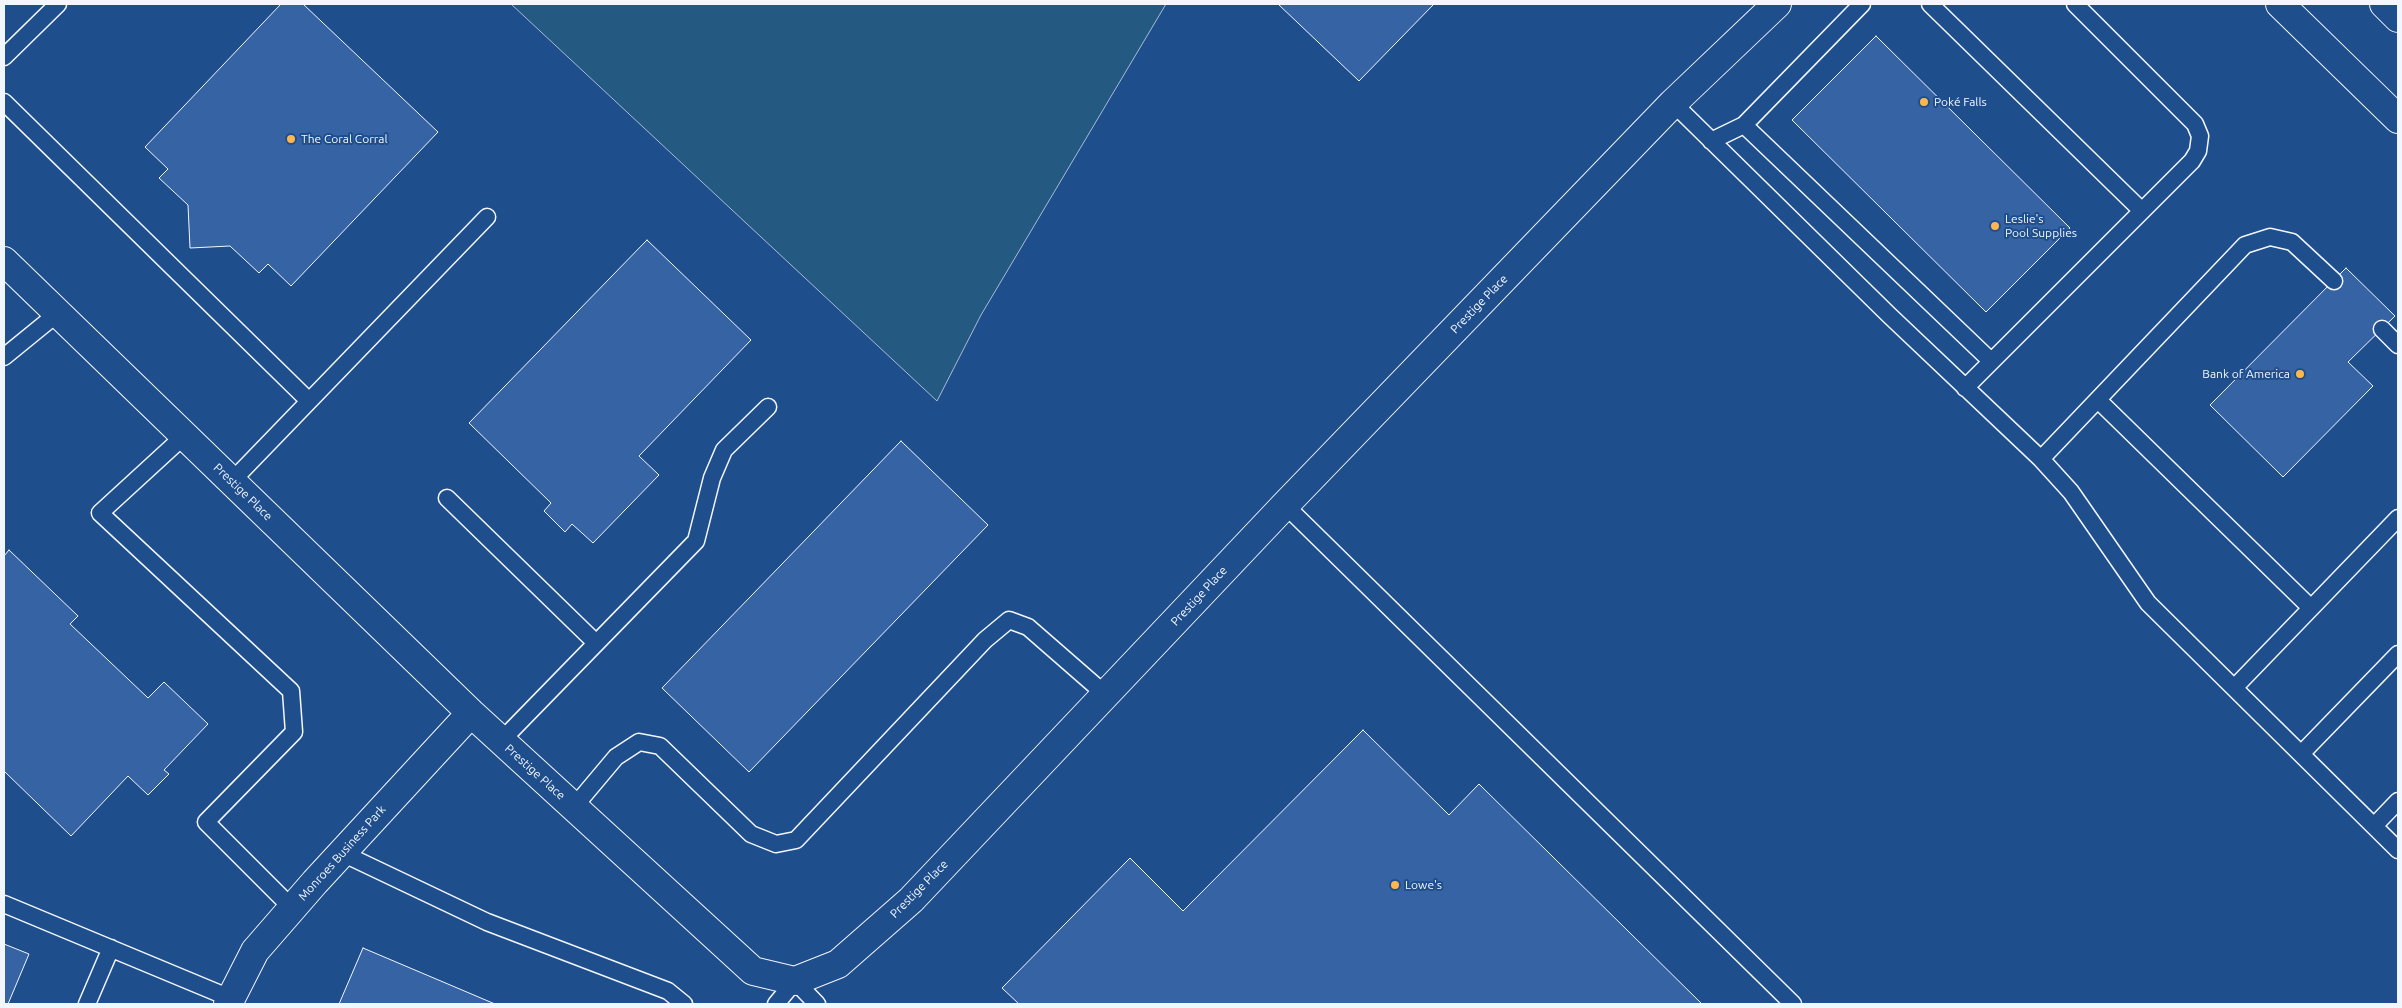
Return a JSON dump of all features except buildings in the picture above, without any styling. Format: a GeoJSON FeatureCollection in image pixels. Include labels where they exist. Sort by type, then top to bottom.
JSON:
{"type":"FeatureCollection","features":[{"type":"Feature","properties":{"kind":"street","name":"Prestige Place"},"geometry":{"type":"LineString","coordinates":[[4,261],[471,713],[753,971],[795,981],[838,964],[911,900],[1285,505],[1672,103],[1777,4]]}},
{"type":"Feature","properties":{"kind":"street"},"geometry":{"type":"LineString","coordinates":[[2280,4],[2398,119]]}},
{"type":"Feature","properties":{"kind":"street"},"geometry":{"type":"LineString","coordinates":[[2384,4],[2398,18]]}},
{"type":"Feature","properties":{"kind":"street","name":"Monroes Business Park"},"geometry":{"type":"LineString","coordinates":[[229,1001],[255,952],[342,852],[471,713]]}},
{"type":"Feature","properties":{"kind":"lane"},"geometry":{"type":"LineString","coordinates":[[4,57],[58,4]]}},
{"type":"Feature","properties":{"kind":"lane"},"geometry":{"type":"LineString","coordinates":[[1711,141],[1744,125],[1862,4]]}},
{"type":"Feature","properties":{"kind":"lane"},"geometry":{"type":"LineString","coordinates":[[1930,4],[2142,211]]}},
{"type":"Feature","properties":{"kind":"lane"},"geometry":{"type":"LineString","coordinates":[[1965,388],[2192,161],[2198,151],[2200,136],[2195,124],[2075,4]]}},
{"type":"Feature","properties":{"kind":"lane"},"geometry":{"type":"LineString","coordinates":[[4,102],[309,401]]}},
{"type":"Feature","properties":{"kind":"lane"},"geometry":{"type":"LineString","coordinates":[[1672,103],[1965,388],[2041,459],[2071,492],[2148,603],[2398,850]]}},
{"type":"Feature","properties":{"kind":"lane"},"geometry":{"type":"LineString","coordinates":[[1744,125],[1991,361]]}},
{"type":"Feature","properties":{"kind":"lane"},"geometry":{"type":"LineString","coordinates":[[232,481],[487,217]]}},
{"type":"Feature","properties":{"kind":"lane"},"geometry":{"type":"LineString","coordinates":[[2041,459],[2245,245],[2270,237],[2292,242],[2334,282]]}},
{"type":"Feature","properties":{"kind":"lane"},"geometry":{"type":"LineString","coordinates":[[4,357],[58,314]]}},
{"type":"Feature","properties":{"kind":"lane"},"geometry":{"type":"LineString","coordinates":[[2382,329],[2398,345]]}},
{"type":"Feature","properties":{"kind":"lane"},"geometry":{"type":"LineString","coordinates":[[2098,400],[2311,608]]}},
{"type":"Feature","properties":{"kind":"lane"},"geometry":{"type":"LineString","coordinates":[[501,741],[696,541],[712,478],[724,450],[768,407]]}},
{"type":"Feature","properties":{"kind":"lane"},"geometry":{"type":"LineString","coordinates":[[184,436],[100,513],[291,691],[294,732],[206,822],[292,908]]}},
{"type":"Feature","properties":{"kind":"lane"},"geometry":{"type":"LineString","coordinates":[[447,498],[596,643]]}},
{"type":"Feature","properties":{"kind":"lane"},"geometry":{"type":"LineString","coordinates":[[1285,505],[1793,1004]]}},
{"type":"Feature","properties":{"kind":"lane"},"geometry":{"type":"LineString","coordinates":[[2234,688],[2398,518]]}},
{"type":"Feature","properties":{"kind":"lane"},"geometry":{"type":"LineString","coordinates":[[574,807],[616,757],[639,742],[660,746],[751,834],[776,844],[796,840],[985,640],[1009,620],[1028,627],[1106,695]]}},
{"type":"Feature","properties":{"kind":"lane"},"geometry":{"type":"LineString","coordinates":[[2301,754],[2398,654]]}},
{"type":"Feature","properties":{"kind":"lane"},"geometry":{"type":"LineString","coordinates":[[2374,826],[2398,801]]}},
{"type":"Feature","properties":{"kind":"lane"},"geometry":{"type":"LineString","coordinates":[[342,852],[488,922],[668,991],[684,1004]]}},
{"type":"Feature","properties":{"kind":"lane"},"geometry":{"type":"LineString","coordinates":[[4,904],[111,948],[229,1001]]}},
{"type":"Feature","properties":{"kind":"lane"},"geometry":{"type":"LineString","coordinates":[[87,1004],[111,948]]}},
{"type":"Feature","properties":{"kind":"lane"},"geometry":{"type":"LineString","coordinates":[[776,1004],[795,981],[817,1004]]}},
{"type":"Feature","properties":{"kind":"shaded area"},"geometry":{"type":"Polygon","coordinates":[[[511,4],[1166,4],[981,315],[937,401],[511,4]]]}},
{"type":"Feature","properties":{"kind":"place","name":"Poké Falls"},"geometry":{"type":"Point","coordinates":[1924,102]}},
{"type":"Feature","properties":{"kind":"place","name":"The Coral Corral"},"geometry":{"type":"Point","coordinates":[291,139]}},
{"type":"Feature","properties":{"kind":"place","name":"Leslie's Pool Supplies"},"geometry":{"type":"Point","coordinates":[1995,226]}},
{"type":"Feature","properties":{"kind":"place","name":"Bank of America"},"geometry":{"type":"Point","coordinates":[2300,374]}},
{"type":"Feature","properties":{"kind":"place","name":"Lowe's"},"geometry":{"type":"Point","coordinates":[1395,885]}}]}
